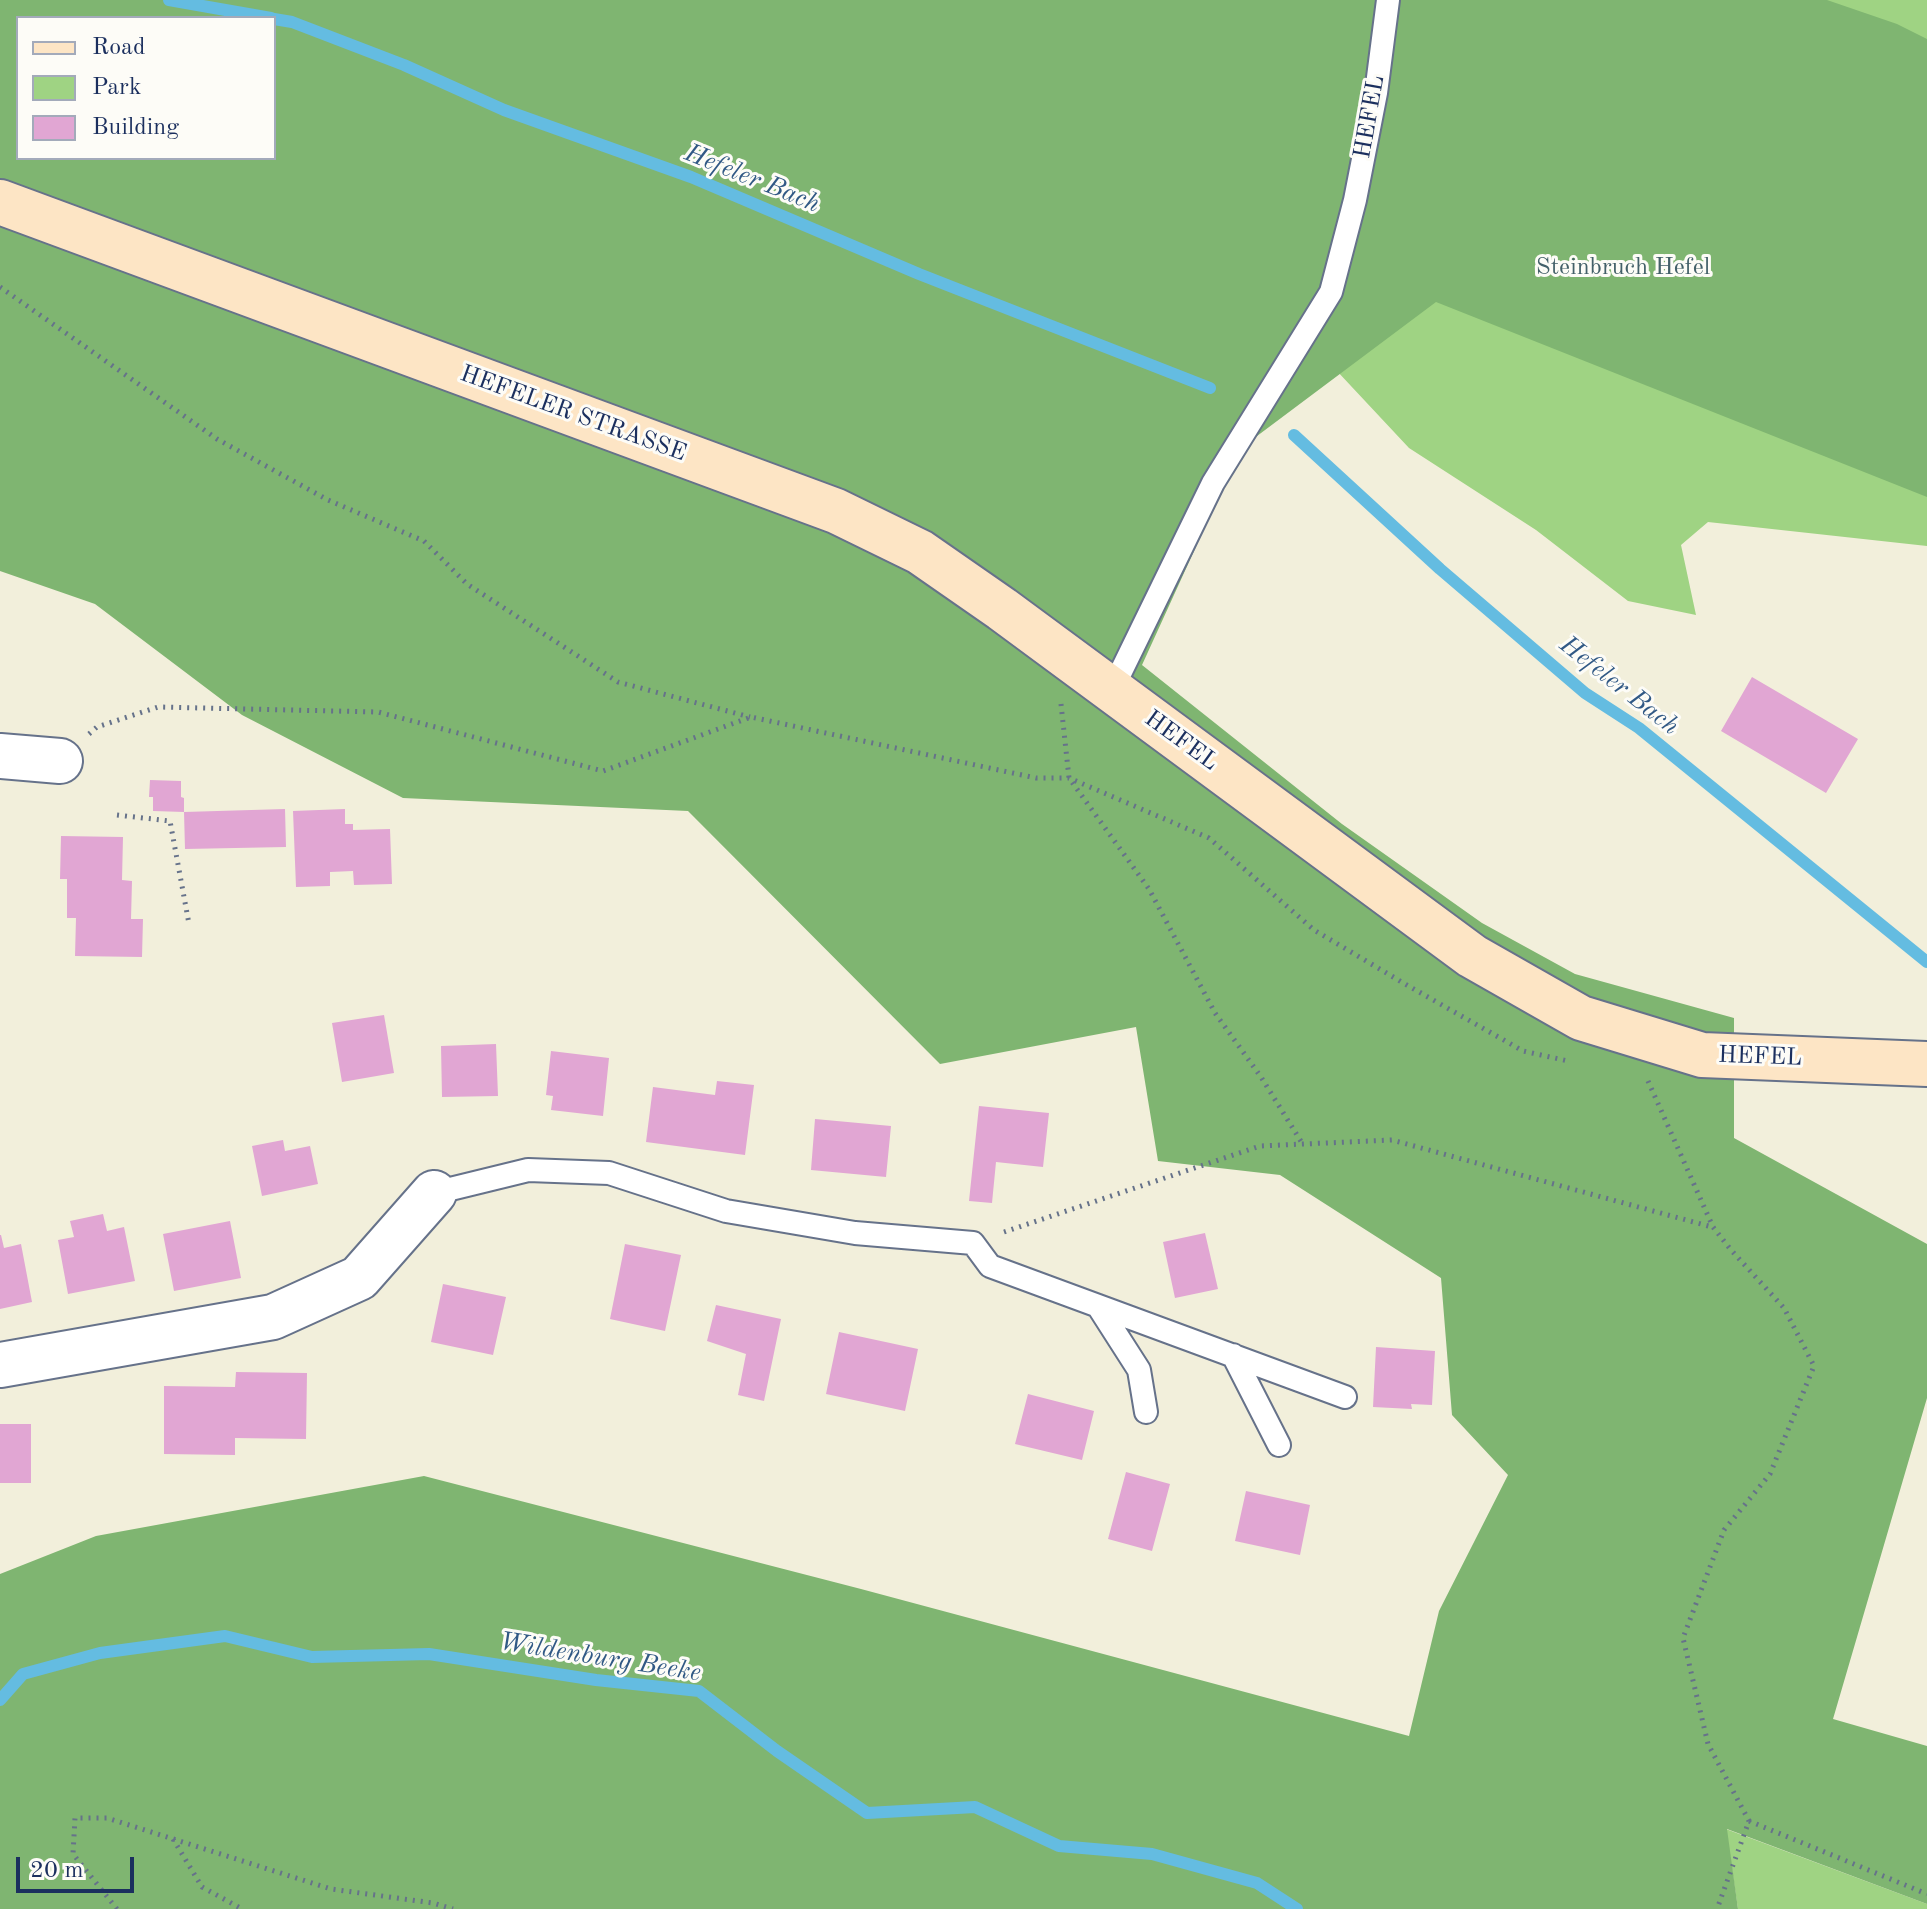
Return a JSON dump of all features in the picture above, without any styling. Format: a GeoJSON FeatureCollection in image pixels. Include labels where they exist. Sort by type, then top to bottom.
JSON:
{"type":"FeatureCollection","features":[{"type":"Feature","properties":{"kind":"main road","name":"HEFELER STRASSE"},"geometry":{"type":"LineString","coordinates":[[0,202],[836,511],[920,552],[1112,690]]}},
{"type":"Feature","properties":{"kind":"main road","name":"HEFEL"},"geometry":{"type":"LineString","coordinates":[[1112,690],[1472,956],[1581,1018],[1702,1055],[1927,1064]]}},
{"type":"Feature","properties":{"kind":"street"},"geometry":{"type":"LineString","coordinates":[[0,756],[60,761]]}},
{"type":"Feature","properties":{"kind":"street"},"geometry":{"type":"LineString","coordinates":[[0,1365],[273,1317],[359,1278],[434,1193]]}},
{"type":"Feature","properties":{"kind":"lane","name":"HEFEL"},"geometry":{"type":"LineString","coordinates":[[1112,690],[1213,483],[1331,292],[1358,185],[1376,93],[1388,0]]}},
{"type":"Feature","properties":{"kind":"lane"},"geometry":{"type":"LineString","coordinates":[[434,1193],[528,1170],[609,1173],[726,1211],[855,1233],[973,1243],[990,1266],[1345,1397]]}},
{"type":"Feature","properties":{"kind":"lane"},"geometry":{"type":"LineString","coordinates":[[1098,1306],[1139,1370],[1146,1412]]}},
{"type":"Feature","properties":{"kind":"lane"},"geometry":{"type":"LineString","coordinates":[[1233,1355],[1279,1445]]}},
{"type":"Feature","properties":{"kind":"path"},"geometry":{"type":"LineString","coordinates":[[0,287],[217,439],[328,500],[424,541],[467,584],[618,682],[751,717],[1036,778],[1069,778],[1209,838],[1314,930],[1523,1051],[1570,1062]]}},
{"type":"Feature","properties":{"kind":"path"},"geometry":{"type":"LineString","coordinates":[[1112,690],[1061,704],[1069,778],[1149,889],[1215,1013],[1261,1077],[1302,1143]]}},
{"type":"Feature","properties":{"kind":"path"},"geometry":{"type":"LineString","coordinates":[[60,761],[97,727],[158,707],[378,712],[603,771],[751,717]]}},
{"type":"Feature","properties":{"kind":"path"},"geometry":{"type":"LineString","coordinates":[[117,815],[170,821],[189,924]]}},
{"type":"Feature","properties":{"kind":"path"},"geometry":{"type":"LineString","coordinates":[[1652,1040],[1647,1080],[1713,1227],[1784,1308],[1814,1366],[1770,1474],[1724,1530],[1683,1638],[1708,1744],[1749,1821],[1927,1894]]}},
{"type":"Feature","properties":{"kind":"path"},"geometry":{"type":"LineString","coordinates":[[973,1243],[1260,1146],[1392,1140],[1713,1227]]}},
{"type":"Feature","properties":{"kind":"path"},"geometry":{"type":"LineString","coordinates":[[117,1909],[73,1854],[75,1818],[107,1818],[331,1889],[433,1903],[453,1909]]}},
{"type":"Feature","properties":{"kind":"path"},"geometry":{"type":"LineString","coordinates":[[1717,1909],[1749,1821]]}},
{"type":"Feature","properties":{"kind":"path"},"geometry":{"type":"LineString","coordinates":[[173,1839],[202,1887],[242,1909]]}},
{"type":"Feature","properties":{"kind":"green space"},"geometry":{"type":"Polygon","coordinates":[[[0,0],[1827,0],[1897,24],[1927,39],[1927,497],[1436,302],[1241,448],[1142,665],[1342,824],[1482,923],[1575,974],[1734,1018],[1734,1138],[1927,1244],[1927,1398],[1833,1719],[1927,1746],[1927,1904],[1727,1829],[1738,1909],[0,1909],[0,1574],[96,1536],[424,1476],[1409,1736],[1439,1611],[1508,1475],[1452,1415],[1441,1278],[1280,1175],[1158,1161],[1136,1027],[940,1064],[688,811],[403,798],[242,715],[95,604],[0,571],[0,0]]]}},
{"type":"Feature","properties":{"kind":"green space","name":"Steinbruch Hefel"},"geometry":{"type":"Polygon","coordinates":[[[1401,0],[1927,0],[1927,546],[1708,522],[1681,545],[1696,615],[1628,601],[1536,530],[1409,448],[1322,355],[1401,0]]]}},
{"type":"Feature","properties":{"kind":"green space"},"geometry":{"type":"Polygon","coordinates":[[[1726,1829],[1927,1904],[1927,1909],[1738,1909],[1726,1829]]]}},
{"type":"Feature","properties":{"kind":"building"},"geometry":{"type":"Polygon","coordinates":[[[1752,677],[1858,739],[1826,793],[1721,731],[1752,677]]]}},
{"type":"Feature","properties":{"kind":"building"},"geometry":{"type":"Polygon","coordinates":[[[150,780],[181,781],[184,812],[153,811],[153,797],[149,797],[150,780]]]}},
{"type":"Feature","properties":{"kind":"building"},"geometry":{"type":"Polygon","coordinates":[[[285,809],[286,847],[185,849],[184,812],[285,809]]]}},
{"type":"Feature","properties":{"kind":"building"},"geometry":{"type":"Polygon","coordinates":[[[345,809],[345,824],[353,824],[353,830],[390,829],[392,884],[354,885],[353,871],[330,872],[330,886],[296,887],[293,811],[345,809]]]}},
{"type":"Feature","properties":{"kind":"building"},"geometry":{"type":"Polygon","coordinates":[[[61,836],[123,837],[122,880],[132,881],[131,919],[143,919],[142,957],[75,956],[76,918],[67,918],[67,879],[60,879],[61,836]]]}},
{"type":"Feature","properties":{"kind":"building"},"geometry":{"type":"Polygon","coordinates":[[[384,1015],[394,1073],[342,1082],[332,1023],[384,1015]]]}},
{"type":"Feature","properties":{"kind":"building"},"geometry":{"type":"Polygon","coordinates":[[[496,1044],[498,1096],[442,1097],[441,1046],[496,1044]]]}},
{"type":"Feature","properties":{"kind":"building"},"geometry":{"type":"Polygon","coordinates":[[[551,1051],[609,1058],[603,1116],[551,1110],[553,1096],[546,1095],[551,1051]]]}},
{"type":"Feature","properties":{"kind":"building"},"geometry":{"type":"Polygon","coordinates":[[[717,1081],[754,1085],[745,1155],[646,1142],[653,1087],[715,1095],[717,1081]]]}},
{"type":"Feature","properties":{"kind":"building"},"geometry":{"type":"Polygon","coordinates":[[[979,1106],[1049,1113],[1043,1167],[996,1162],[992,1203],[969,1201],[979,1106]]]}},
{"type":"Feature","properties":{"kind":"building"},"geometry":{"type":"Polygon","coordinates":[[[815,1119],[891,1126],[886,1177],[811,1170],[815,1119]]]}},
{"type":"Feature","properties":{"kind":"building"},"geometry":{"type":"Polygon","coordinates":[[[283,1140],[285,1151],[310,1146],[318,1184],[262,1196],[252,1146],[283,1140]]]}},
{"type":"Feature","properties":{"kind":"building"},"geometry":{"type":"Polygon","coordinates":[[[103,1214],[107,1231],[124,1227],[135,1281],[68,1294],[58,1240],[74,1237],[70,1221],[103,1214]]]}},
{"type":"Feature","properties":{"kind":"building"},"geometry":{"type":"Polygon","coordinates":[[[230,1221],[241,1278],[174,1291],[163,1234],[230,1221]]]}},
{"type":"Feature","properties":{"kind":"building"},"geometry":{"type":"Polygon","coordinates":[[[1205,1233],[1218,1289],[1175,1298],[1163,1242],[1205,1233]]]}},
{"type":"Feature","properties":{"kind":"building"},"geometry":{"type":"Polygon","coordinates":[[[0,1235],[4,1248],[21,1244],[32,1302],[0,1309],[0,1235]]]}},
{"type":"Feature","properties":{"kind":"building"},"geometry":{"type":"Polygon","coordinates":[[[625,1244],[681,1255],[665,1331],[610,1319],[625,1244]]]}},
{"type":"Feature","properties":{"kind":"building"},"geometry":{"type":"Polygon","coordinates":[[[443,1284],[506,1297],[493,1355],[431,1342],[443,1284]]]}},
{"type":"Feature","properties":{"kind":"building"},"geometry":{"type":"Polygon","coordinates":[[[716,1305],[781,1319],[764,1401],[738,1395],[746,1354],[707,1341],[716,1305]]]}},
{"type":"Feature","properties":{"kind":"building"},"geometry":{"type":"Polygon","coordinates":[[[839,1332],[918,1349],[905,1411],[826,1394],[839,1332]]]}},
{"type":"Feature","properties":{"kind":"building"},"geometry":{"type":"Polygon","coordinates":[[[1376,1347],[1435,1351],[1432,1405],[1411,1404],[1412,1409],[1373,1407],[1376,1347]]]}},
{"type":"Feature","properties":{"kind":"building"},"geometry":{"type":"Polygon","coordinates":[[[236,1372],[307,1373],[306,1439],[235,1438],[235,1455],[164,1454],[164,1386],[235,1387],[236,1372]]]}},
{"type":"Feature","properties":{"kind":"building"},"geometry":{"type":"Polygon","coordinates":[[[1028,1394],[1094,1411],[1082,1460],[1015,1444],[1028,1394]]]}},
{"type":"Feature","properties":{"kind":"building"},"geometry":{"type":"Polygon","coordinates":[[[0,1424],[31,1424],[31,1483],[0,1483],[0,1424]]]}},
{"type":"Feature","properties":{"kind":"building"},"geometry":{"type":"Polygon","coordinates":[[[1126,1472],[1170,1484],[1152,1551],[1108,1539],[1126,1472]]]}},
{"type":"Feature","properties":{"kind":"building"},"geometry":{"type":"Polygon","coordinates":[[[1246,1491],[1310,1505],[1300,1555],[1235,1541],[1246,1491]]]}},
{"type":"Feature","properties":{"kind":"waterway","name":"Hefeler Bach"},"geometry":{"type":"LineString","coordinates":[[169,0],[260,16]]}},
{"type":"Feature","properties":{"kind":"waterway","name":"Hefeler Bach"},"geometry":{"type":"LineString","coordinates":[[276,19],[292,22],[404,65],[504,110],[691,177],[919,274],[1210,388]]}},
{"type":"Feature","properties":{"kind":"waterway","name":"Hefeler Bach"},"geometry":{"type":"LineString","coordinates":[[1294,435],[1440,569],[1585,693],[1639,728],[1927,962]]}},
{"type":"Feature","properties":{"kind":"waterway","name":"Wildenburg Beeke"},"geometry":{"type":"LineString","coordinates":[[0,1700],[23,1674],[100,1653],[225,1636],[312,1657],[429,1654],[596,1680],[699,1691],[777,1751],[867,1813],[975,1807],[1059,1846],[1152,1854],[1257,1883],[1297,1909]]}}]}
